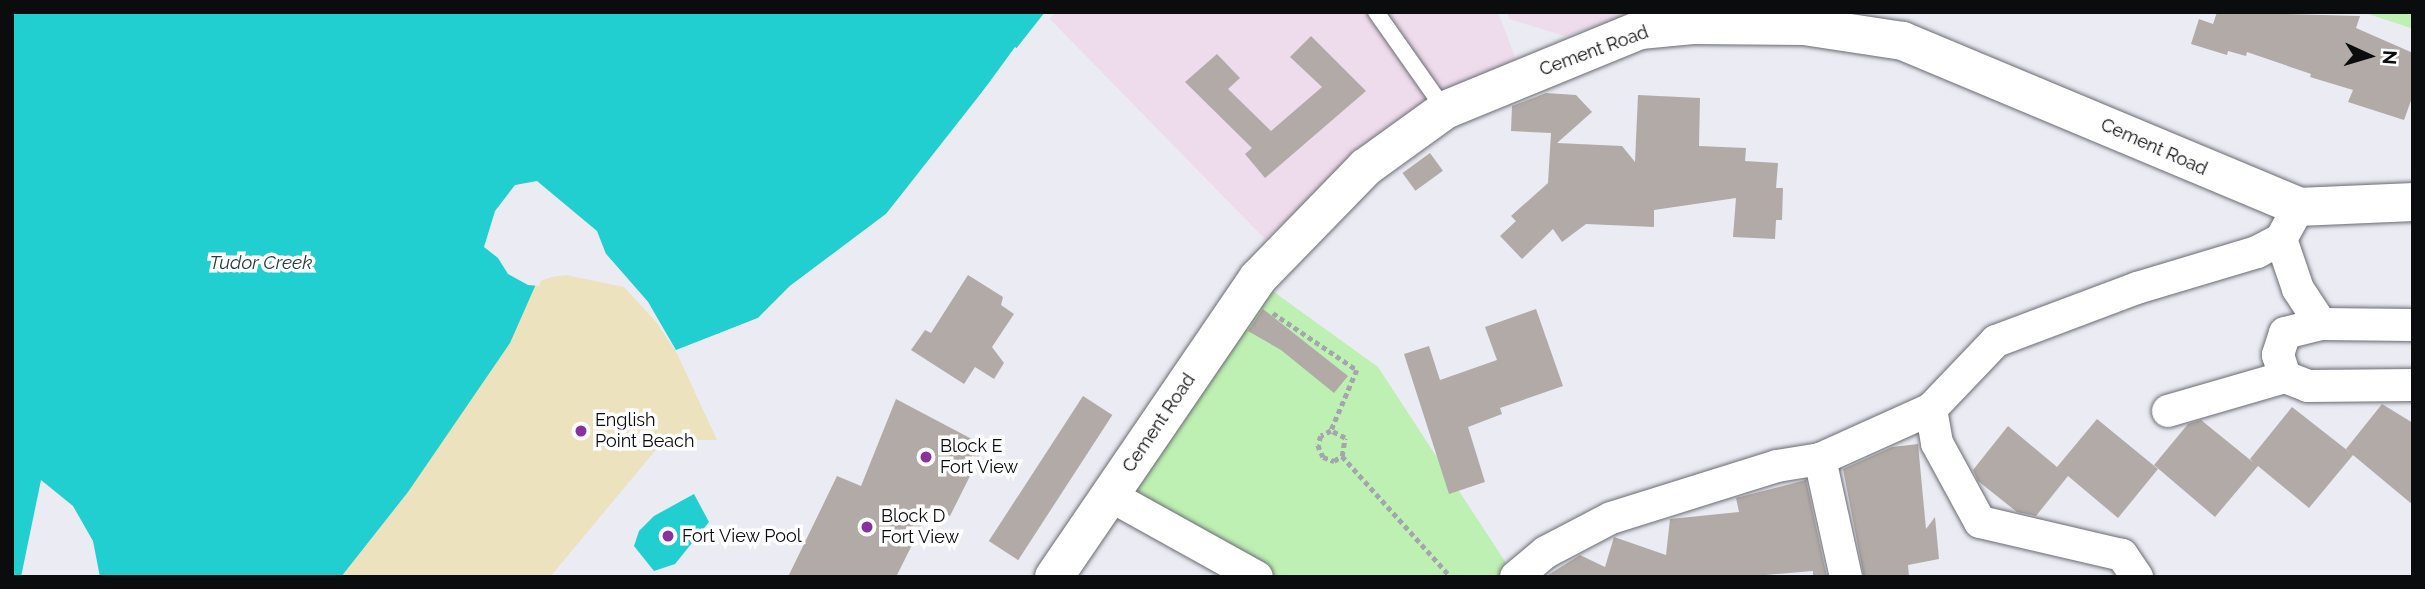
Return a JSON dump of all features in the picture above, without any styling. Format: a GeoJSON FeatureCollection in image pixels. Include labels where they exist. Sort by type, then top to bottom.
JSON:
{"type":"FeatureCollection","features":[{"type":"Feature","properties":{"kind":"main road","name":"Cement Road"},"geometry":{"type":"LineString","coordinates":[[1054,577],[1246,295],[1306,226],[1366,167],[1444,110],[1640,30],[1693,24],[1804,26],[1903,41],[2290,223],[2413,202]]}},
{"type":"Feature","properties":{"kind":"street"},"geometry":{"type":"LineString","coordinates":[[2290,223],[2298,289],[2321,324]]}},
{"type":"Feature","properties":{"kind":"street"},"geometry":{"type":"LineString","coordinates":[[1517,577],[1546,552],[1611,518],[1777,466],[1820,459],[1931,409],[1996,341],[2137,288],[2257,252],[2290,223]]}},
{"type":"Feature","properties":{"kind":"street"},"geometry":{"type":"LineString","coordinates":[[2285,377],[2278,355],[2285,333],[2321,324],[2413,325]]}},
{"type":"Feature","properties":{"kind":"street"},"geometry":{"type":"LineString","coordinates":[[2168,411],[2285,377],[2308,386],[2413,385]]}},
{"type":"Feature","properties":{"kind":"street"},"geometry":{"type":"LineString","coordinates":[[1931,409],[1937,443],[1980,522],[2009,532],[2091,544],[2122,555],[2137,577]]}},
{"type":"Feature","properties":{"kind":"street"},"geometry":{"type":"LineString","coordinates":[[1820,459],[1846,577]]}},
{"type":"Feature","properties":{"kind":"street"},"geometry":{"type":"LineString","coordinates":[[1109,495],[1257,577]]}},
{"type":"Feature","properties":{"kind":"lane"},"geometry":{"type":"LineString","coordinates":[[1376,12],[1444,110]]}},
{"type":"Feature","properties":{"kind":"path"},"geometry":{"type":"LineString","coordinates":[[1246,295],[1357,370],[1331,431],[1321,436],[1323,457],[1334,461],[1342,456],[1345,438],[1331,431]]}},
{"type":"Feature","properties":{"kind":"path"},"geometry":{"type":"LineString","coordinates":[[1342,456],[1451,577]]}},
{"type":"Feature","properties":{"kind":"shaded area"},"geometry":{"type":"Polygon","coordinates":[[[1055,12],[1498,12],[1516,60],[1431,96],[1265,239],[1050,19],[1055,12]]]}},
{"type":"Feature","properties":{"kind":"shaded area"},"geometry":{"type":"Polygon","coordinates":[[[1507,12],[1639,12],[1565,36],[1509,19],[1507,12]]]}},
{"type":"Feature","properties":{"kind":"green space"},"geometry":{"type":"Polygon","coordinates":[[[2362,12],[2413,12],[2413,29],[2405,26],[2362,12]]]}},
{"type":"Feature","properties":{"kind":"green space"},"geometry":{"type":"Polygon","coordinates":[[[1267,287],[1378,367],[1508,566],[1499,577],[1265,577],[1113,489],[1267,287]]]}},
{"type":"Feature","properties":{"kind":"sand","name":"English Point Beach"},"geometry":{"type":"Polygon","coordinates":[[[561,274],[624,287],[669,336],[717,440],[664,440],[550,577],[341,577],[408,492],[528,285],[561,274]]]}},
{"type":"Feature","properties":{"kind":"water","name":"Tudor Creek"},"geometry":{"type":"Polygon","coordinates":[[[12,12],[1045,12],[886,214],[790,286],[758,318],[675,351],[648,302],[606,254],[540,275],[510,343],[408,492],[341,577],[100,577],[93,541],[73,506],[41,480],[21,577],[12,577],[12,12]]]}},
{"type":"Feature","properties":{"kind":"water","name":"Fort View Pool"},"geometry":{"type":"Polygon","coordinates":[[[694,494],[709,522],[675,564],[654,571],[634,546],[639,531],[654,516],[694,494]]]}},
{"type":"Feature","properties":{"kind":"pier"},"geometry":{"type":"Polygon","coordinates":[[[1015,47],[1018,49],[943,152],[888,217],[793,288],[760,321],[677,354],[645,304],[605,258],[568,275],[542,278],[539,286],[528,285],[508,274],[498,258],[484,247],[495,211],[515,185],[537,181],[597,231],[606,254],[648,302],[676,350],[758,318],[790,286],[886,214],[940,150],[1015,47]]]}},
{"type":"Feature","properties":{"kind":"building"},"geometry":{"type":"Polygon","coordinates":[[[2217,12],[2360,16],[2356,28],[2413,53],[2413,95],[2404,120],[2348,102],[2353,90],[2310,77],[2311,74],[2247,52],[2246,56],[2228,51],[2227,55],[2191,44],[2199,19],[2213,24],[2217,12]]]}},
{"type":"Feature","properties":{"kind":"building"},"geometry":{"type":"Polygon","coordinates":[[[1311,36],[1366,91],[1265,178],[1245,154],[1252,148],[1185,82],[1217,54],[1240,78],[1228,89],[1271,131],[1322,87],[1290,57],[1311,36]]]}},
{"type":"Feature","properties":{"kind":"building"},"geometry":{"type":"Polygon","coordinates":[[[1546,93],[1576,95],[1592,112],[1557,143],[1622,146],[1635,162],[1638,95],[1700,98],[1699,146],[1746,148],[1745,161],[1778,163],[1776,188],[1783,188],[1782,220],[1776,220],[1775,239],[1733,237],[1736,198],[1654,210],[1654,227],[1586,224],[1562,242],[1553,229],[1522,259],[1500,236],[1516,221],[1511,216],[1548,183],[1551,133],[1511,131],[1512,106],[1546,93]]]}},
{"type":"Feature","properties":{"kind":"building"},"geometry":{"type":"Polygon","coordinates":[[[1430,153],[1443,171],[1415,191],[1402,173],[1430,153]]]}},
{"type":"Feature","properties":{"kind":"building"},"geometry":{"type":"Polygon","coordinates":[[[968,275],[1003,297],[1001,305],[1014,314],[992,347],[1004,363],[994,379],[975,367],[964,384],[911,350],[925,330],[931,333],[968,275]]]}},
{"type":"Feature","properties":{"kind":"building"},"geometry":{"type":"Polygon","coordinates":[[[1263,309],[1348,376],[1334,393],[1281,350],[1248,331],[1263,309]]]}},
{"type":"Feature","properties":{"kind":"building"},"geometry":{"type":"Polygon","coordinates":[[[1536,309],[1563,386],[1500,408],[1502,414],[1468,427],[1485,482],[1449,494],[1404,354],[1429,346],[1440,380],[1497,360],[1485,327],[1536,309]]]}},
{"type":"Feature","properties":{"kind":"building"},"geometry":{"type":"Polygon","coordinates":[[[1083,396],[1112,415],[1018,560],[989,541],[1083,396]]]}},
{"type":"Feature","properties":{"kind":"building"},"geometry":{"type":"Polygon","coordinates":[[[896,399],[985,446],[950,516],[932,505],[896,577],[788,577],[837,476],[861,486],[896,399]]]}},
{"type":"Feature","properties":{"kind":"building"},"geometry":{"type":"Polygon","coordinates":[[[2382,404],[2413,423],[2413,505],[2353,455],[2309,508],[2258,466],[2215,517],[2154,465],[2188,424],[2201,420],[2254,463],[2250,459],[2292,407],[2352,454],[2346,449],[2382,404]]]}},
{"type":"Feature","properties":{"kind":"building"},"geometry":{"type":"Polygon","coordinates":[[[2097,419],[2158,469],[2118,518],[2068,476],[2036,516],[2017,512],[1978,481],[1973,470],[2008,426],[2057,467],[2097,419]]]}},
{"type":"Feature","properties":{"kind":"building"},"geometry":{"type":"Polygon","coordinates":[[[1918,444],[1926,529],[1935,517],[1939,559],[1908,565],[1909,577],[1864,577],[1843,469],[1892,447],[1918,444]]]}},
{"type":"Feature","properties":{"kind":"building"},"geometry":{"type":"Polygon","coordinates":[[[1806,480],[1827,577],[1813,577],[1813,571],[1742,577],[1545,577],[1580,555],[1605,567],[1614,537],[1666,555],[1670,519],[1739,512],[1736,498],[1806,480]]]}},
{"type":"Feature","properties":{"kind":"place","name":"English Point Beach"},"geometry":{"type":"Point","coordinates":[581,431]}},
{"type":"Feature","properties":{"kind":"place","name":"Block E Fort View"},"geometry":{"type":"Point","coordinates":[926,457]}},
{"type":"Feature","properties":{"kind":"place","name":"Block D Fort View"},"geometry":{"type":"Point","coordinates":[867,527]}},
{"type":"Feature","properties":{"kind":"place","name":"Fort View Pool"},"geometry":{"type":"Point","coordinates":[668,536]}}]}
